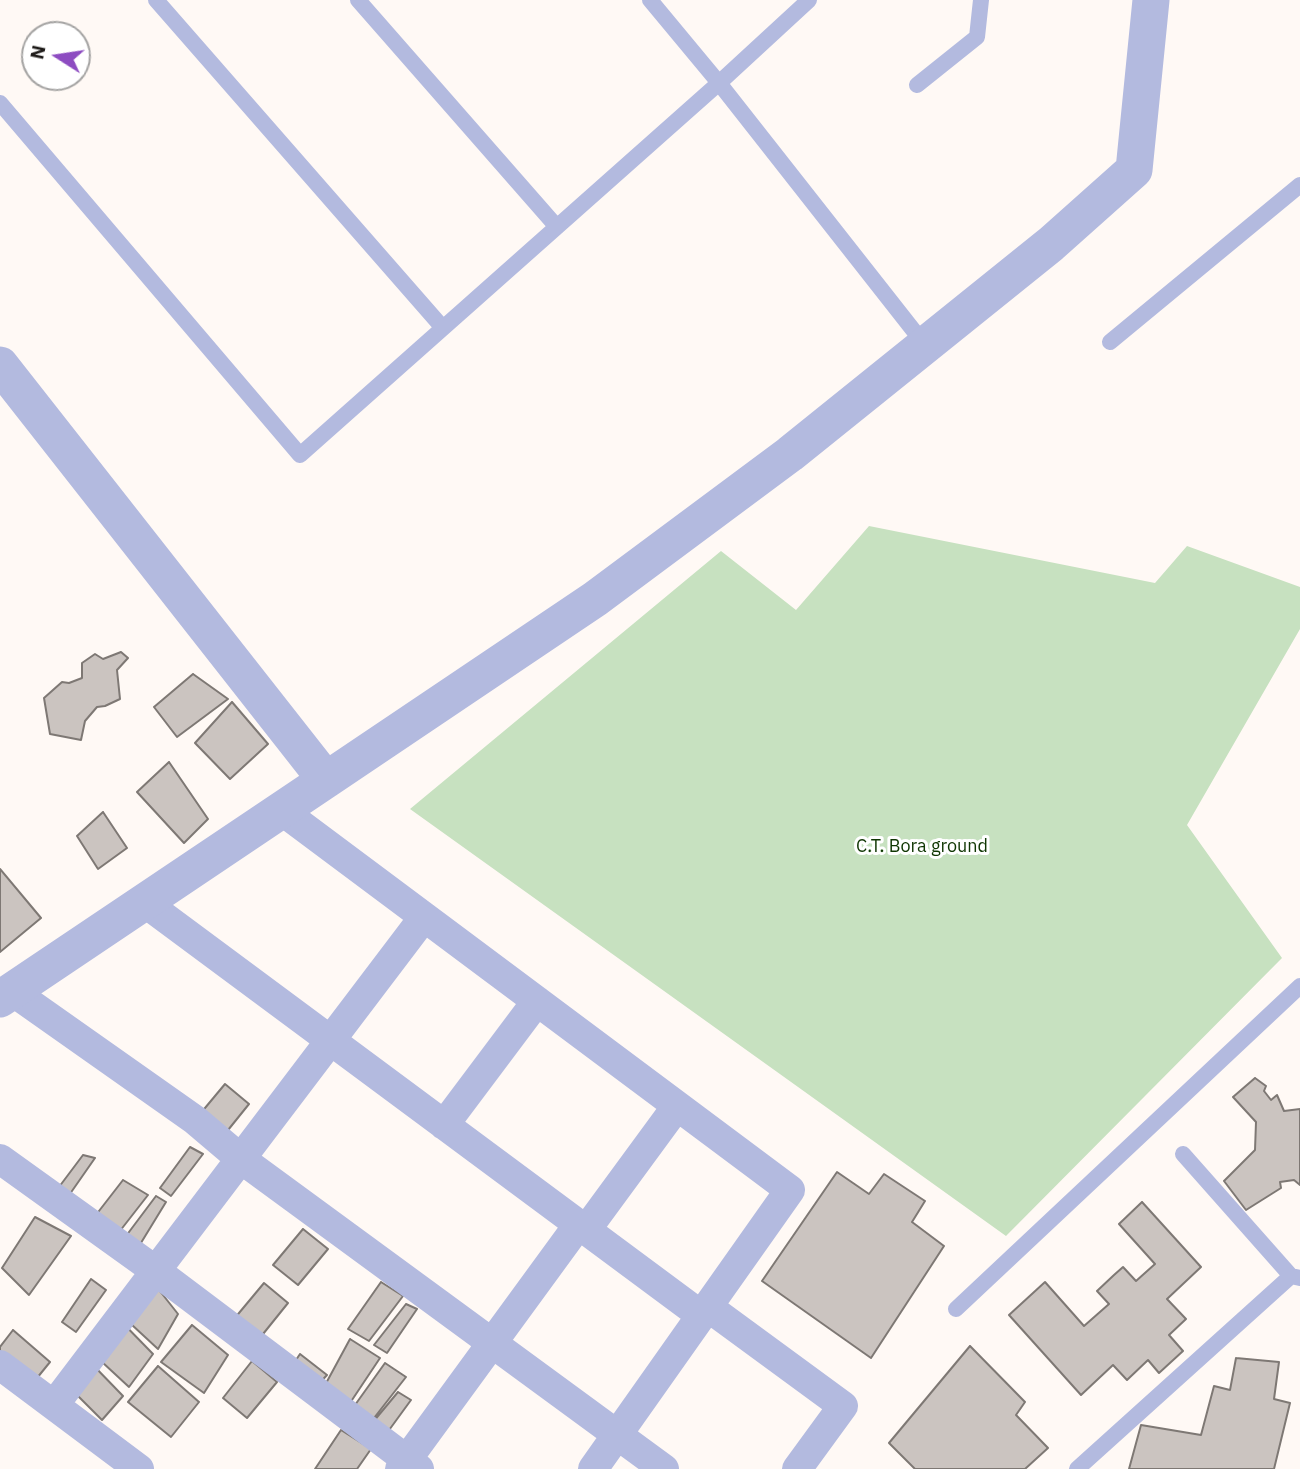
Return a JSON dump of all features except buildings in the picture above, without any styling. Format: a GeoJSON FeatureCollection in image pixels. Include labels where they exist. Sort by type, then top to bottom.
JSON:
{"type":"FeatureCollection","features":[{"type":"Feature","properties":{"kind":"street"},"geometry":{"type":"LineString","coordinates":[[664,1469],[241,1159],[195,1120],[6,995],[595,599],[790,454],[1051,244],[1135,170],[1151,0]]}},
{"type":"Feature","properties":{"kind":"street"},"geometry":{"type":"LineString","coordinates":[[0,365],[326,780]]}},
{"type":"Feature","properties":{"kind":"street"},"geometry":{"type":"LineString","coordinates":[[281,810],[790,1190],[593,1469]]}},
{"type":"Feature","properties":{"kind":"street"},"geometry":{"type":"LineString","coordinates":[[144,902],[583,1227],[843,1406],[797,1469]]}},
{"type":"Feature","properties":{"kind":"street"},"geometry":{"type":"LineString","coordinates":[[54,1405],[424,917]]}},
{"type":"Feature","properties":{"kind":"street"},"geometry":{"type":"LineString","coordinates":[[444,1125],[537,1001]]}},
{"type":"Feature","properties":{"kind":"street"},"geometry":{"type":"LineString","coordinates":[[0,1159],[156,1271],[409,1466],[492,1343],[677,1106]]}},
{"type":"Feature","properties":{"kind":"street"},"geometry":{"type":"LineString","coordinates":[[0,1365],[139,1469]]}},
{"type":"Feature","properties":{"kind":"lane"},"geometry":{"type":"LineString","coordinates":[[156,0],[443,328]]}},
{"type":"Feature","properties":{"kind":"lane"},"geometry":{"type":"LineString","coordinates":[[358,0],[556,227]]}},
{"type":"Feature","properties":{"kind":"lane"},"geometry":{"type":"LineString","coordinates":[[650,0],[719,83],[925,345]]}},
{"type":"Feature","properties":{"kind":"lane"},"geometry":{"type":"LineString","coordinates":[[0,103],[300,455],[809,0]]}},
{"type":"Feature","properties":{"kind":"lane"},"geometry":{"type":"LineString","coordinates":[[917,85],[976,37],[981,0]]}},
{"type":"Feature","properties":{"kind":"lane"},"geometry":{"type":"LineString","coordinates":[[1110,342],[1300,185]]}},
{"type":"Feature","properties":{"kind":"lane"},"geometry":{"type":"LineString","coordinates":[[956,1309],[1300,986]]}},
{"type":"Feature","properties":{"kind":"lane"},"geometry":{"type":"LineString","coordinates":[[1077,1469],[1295,1277],[1183,1154]]}},
{"type":"Feature","properties":{"kind":"green space","name":"C.T. Bora ground"},"geometry":{"type":"Polygon","coordinates":[[[869,526],[1155,583],[1187,546],[1300,587],[1300,629],[1187,825],[1282,958],[1006,1236],[410,809],[721,551],[796,610],[869,526]]]}}]}
